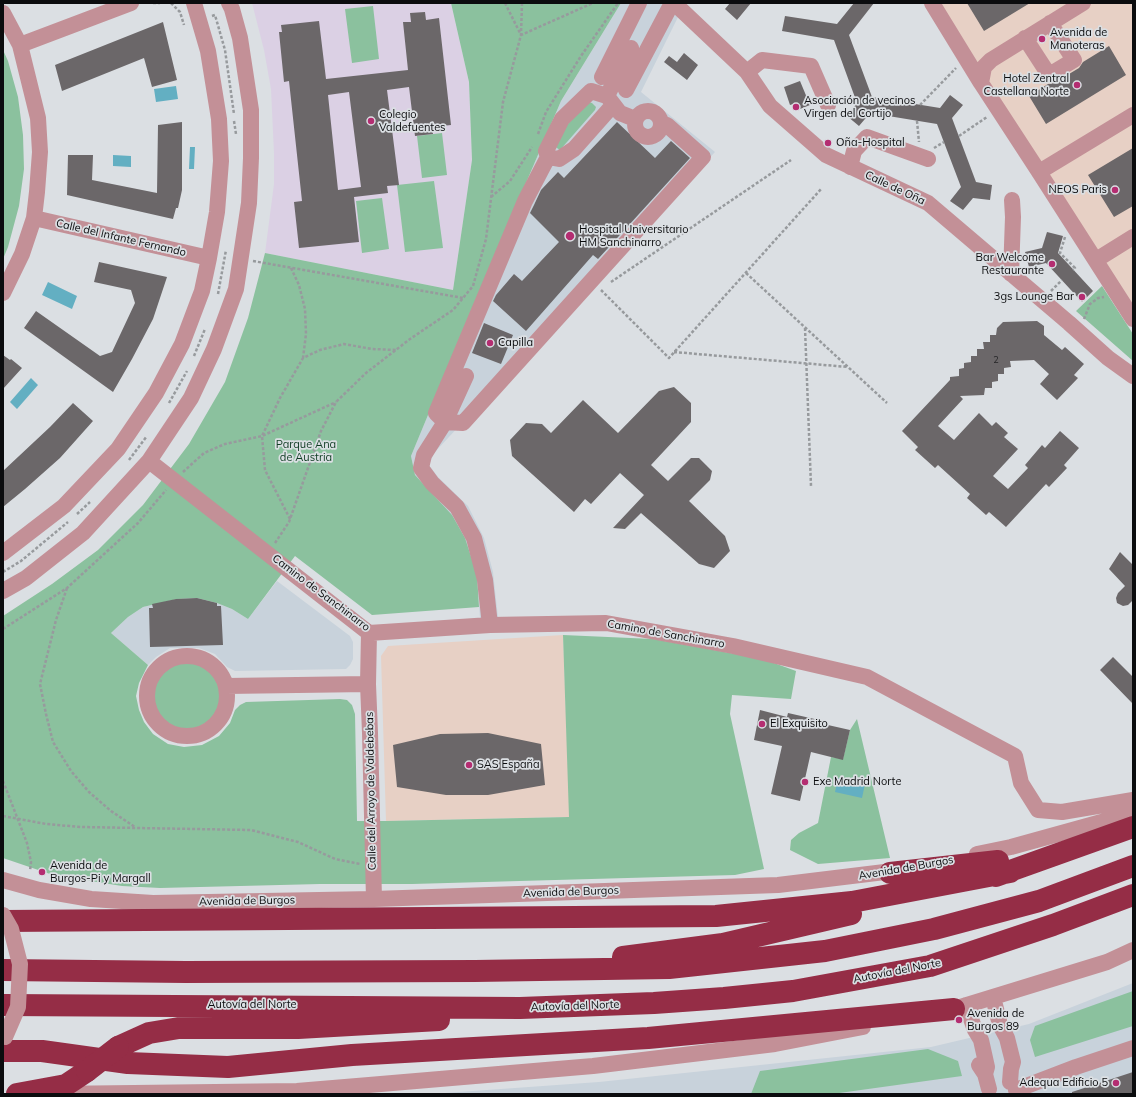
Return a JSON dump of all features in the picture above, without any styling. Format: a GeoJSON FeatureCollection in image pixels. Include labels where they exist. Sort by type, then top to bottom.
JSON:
{"type":"FeatureCollection","features":[{"type":"Feature","properties":{"kind":"highway"},"geometry":{"type":"LineString","coordinates":[[890,873],[1003,860],[1133,826]]}},
{"type":"Feature","properties":{"kind":"highway"},"geometry":{"type":"LineString","coordinates":[[475,972],[723,944],[919,898],[1010,872],[1133,826]]}},
{"type":"Feature","properties":{"kind":"highway"},"geometry":{"type":"LineString","coordinates":[[3,970],[178,972],[475,972],[669,968],[825,951],[934,929],[1039,901],[1133,866]]}},
{"type":"Feature","properties":{"kind":"highway"},"geometry":{"type":"LineString","coordinates":[[3,921],[716,916],[852,902],[1010,872]]}},
{"type":"Feature","properties":{"kind":"highway","name":"Autovía del Norte"},"geometry":{"type":"LineString","coordinates":[[3,1005],[428,1006],[520,1008],[654,1003],[724,998],[793,990],[930,966],[1053,925],[1133,895]]}},
{"type":"Feature","properties":{"kind":"highway"},"geometry":{"type":"LineString","coordinates":[[3,1042],[42,1051],[128,1063],[228,1067],[352,1055],[648,1038],[960,1007]]}},
{"type":"Feature","properties":{"kind":"highway"},"geometry":{"type":"LineString","coordinates":[[17,1094],[66,1085],[118,1047],[149,1033],[179,1028],[298,1028],[486,1018],[520,1008]]}},
{"type":"Feature","properties":{"kind":"street"},"geometry":{"type":"LineString","coordinates":[[20,46],[131,3]]}},
{"type":"Feature","properties":{"kind":"street"},"geometry":{"type":"LineString","coordinates":[[3,553],[64,506],[118,448],[156,393],[182,344],[202,291],[217,207],[221,161],[219,119],[208,51],[194,3]]}},
{"type":"Feature","properties":{"kind":"street"},"geometry":{"type":"LineString","coordinates":[[3,591],[26,578],[83,533],[149,460],[192,398],[214,349],[236,289],[250,203],[251,110],[240,38],[229,3]]}},
{"type":"Feature","properties":{"kind":"street"},"geometry":{"type":"LineString","coordinates":[[602,77],[638,3]]}},
{"type":"Feature","properties":{"kind":"street"},"geometry":{"type":"LineString","coordinates":[[932,3],[965,58],[1133,319]]}},
{"type":"Feature","properties":{"kind":"street"},"geometry":{"type":"LineString","coordinates":[[981,83],[984,67],[991,60],[1083,3]]}},
{"type":"Feature","properties":{"kind":"street"},"geometry":{"type":"LineString","coordinates":[[548,157],[559,159],[574,149],[610,100],[639,49],[679,5]]}},
{"type":"Feature","properties":{"kind":"street","name":"Calle de Oña"},"geometry":{"type":"LineString","coordinates":[[679,5],[747,72],[770,106],[826,155],[928,202],[1075,328],[1105,362],[1133,376]]}},
{"type":"Feature","properties":{"kind":"street"},"geometry":{"type":"LineString","coordinates":[[3,13],[20,46],[38,118],[40,152],[34,218],[22,254],[3,293]]}},
{"type":"Feature","properties":{"kind":"street"},"geometry":{"type":"LineString","coordinates":[[1025,38],[1049,75],[1074,60],[1050,23]]}},
{"type":"Feature","properties":{"kind":"street"},"geometry":{"type":"LineString","coordinates":[[623,35],[639,49]]}},
{"type":"Feature","properties":{"kind":"street"},"geometry":{"type":"LineString","coordinates":[[626,90],[639,49]]}},
{"type":"Feature","properties":{"kind":"street"},"geometry":{"type":"LineString","coordinates":[[965,58],[972,63],[980,63],[991,60]]}},
{"type":"Feature","properties":{"kind":"street"},"geometry":{"type":"LineString","coordinates":[[747,72],[762,60],[811,66],[828,105]]}},
{"type":"Feature","properties":{"kind":"street"},"geometry":{"type":"LineString","coordinates":[[591,91],[610,100],[620,112],[635,119],[635,127],[640,134],[648,137],[659,131],[661,123],[667,125],[703,157],[463,423],[445,422],[436,413],[525,201],[548,157],[546,151],[562,119],[591,91]]}},
{"type":"Feature","properties":{"kind":"street"},"geometry":{"type":"LineString","coordinates":[[1039,172],[1133,115]]}},
{"type":"Feature","properties":{"kind":"street"},"geometry":{"type":"LineString","coordinates":[[850,167],[854,151],[867,137],[928,160]]}},
{"type":"Feature","properties":{"kind":"street"},"geometry":{"type":"LineString","coordinates":[[1011,274],[1013,217],[1012,200]]}},
{"type":"Feature","properties":{"kind":"street","name":"Calle del Infante Fernando"},"geometry":{"type":"LineString","coordinates":[[34,218],[209,258]]}},
{"type":"Feature","properties":{"kind":"street"},"geometry":{"type":"LineString","coordinates":[[1096,260],[1133,237]]}},
{"type":"Feature","properties":{"kind":"street"},"geometry":{"type":"LineString","coordinates":[[466,376],[445,422],[424,455],[421,468],[457,508],[474,538],[485,580],[490,625]]}},
{"type":"Feature","properties":{"kind":"street","name":"Camino de Sanchinarro"},"geometry":{"type":"LineString","coordinates":[[149,460],[369,633],[490,625],[606,623],[733,646],[867,677],[1015,756],[1021,783],[1038,810],[1062,812],[1133,800]]}},
{"type":"Feature","properties":{"kind":"street","name":"Calle del Arroyo de Valdebebas"},"geometry":{"type":"LineString","coordinates":[[369,633],[368,684],[374,899]]}},
{"type":"Feature","properties":{"kind":"street"},"geometry":{"type":"LineString","coordinates":[[185,655],[198,657],[211,663],[221,673],[226,686],[228,699],[225,711],[218,722],[208,730],[196,735],[184,736],[171,733],[160,726],[152,716],[147,704],[147,690],[151,677],[159,666],[171,658],[178,656],[185,655]]}},
{"type":"Feature","properties":{"kind":"street"},"geometry":{"type":"LineString","coordinates":[[226,686],[368,684]]}},
{"type":"Feature","properties":{"kind":"street","name":"Avenida de Burgos"},"geometry":{"type":"LineString","coordinates":[[3,880],[39,890],[91,899],[153,903],[374,899],[778,885],[890,873],[1011,847],[1105,821],[1133,811]]}},
{"type":"Feature","properties":{"kind":"street"},"geometry":{"type":"LineString","coordinates":[[3,915],[11,929],[20,964],[18,1007],[3,1042]]}},
{"type":"Feature","properties":{"kind":"street"},"geometry":{"type":"LineString","coordinates":[[40,1094],[369,1089],[593,1066],[775,1044],[960,1007],[1107,962],[1133,950]]}},
{"type":"Feature","properties":{"kind":"street"},"geometry":{"type":"LineString","coordinates":[[992,997],[1000,1025],[1007,1038],[1014,1062],[1013,1084]]}},
{"type":"Feature","properties":{"kind":"street"},"geometry":{"type":"LineString","coordinates":[[960,1007],[981,1040],[987,1067],[987,1089]]}},
{"type":"Feature","properties":{"kind":"street"},"geometry":{"type":"LineString","coordinates":[[987,1089],[1000,1080],[1005,1080],[1013,1084],[1076,1067],[1133,1048]]}},
{"type":"Feature","properties":{"kind":"street"},"geometry":{"type":"LineString","coordinates":[[3,1094],[11,1094]]}},
{"type":"Feature","properties":{"kind":"path"},"geometry":{"type":"LineString","coordinates":[[153,3],[160,3]]}},
{"type":"Feature","properties":{"kind":"path"},"geometry":{"type":"LineString","coordinates":[[505,3],[522,36]]}},
{"type":"Feature","properties":{"kind":"path"},"geometry":{"type":"LineString","coordinates":[[268,553],[290,520],[321,431],[336,402],[366,373],[410,339],[453,310],[473,286],[486,239],[503,102],[522,36],[522,3]]}},
{"type":"Feature","properties":{"kind":"path"},"geometry":{"type":"LineString","coordinates":[[522,36],[594,3]]}},
{"type":"Feature","properties":{"kind":"path"},"geometry":{"type":"LineString","coordinates":[[491,197],[510,181],[532,148],[546,112],[581,56],[618,3]]}},
{"type":"Feature","properties":{"kind":"path"},"geometry":{"type":"LineString","coordinates":[[200,20],[214,15],[225,50],[231,88],[236,141]]}},
{"type":"Feature","properties":{"kind":"path"},"geometry":{"type":"LineString","coordinates":[[920,105],[965,58]]}},
{"type":"Feature","properties":{"kind":"path"},"geometry":{"type":"LineString","coordinates":[[959,136],[998,109]]}},
{"type":"Feature","properties":{"kind":"path"},"geometry":{"type":"LineString","coordinates":[[791,160],[600,289],[669,358],[822,188]]}},
{"type":"Feature","properties":{"kind":"path"},"geometry":{"type":"LineString","coordinates":[[1064,241],[1060,252],[1075,268],[1073,270]]}},
{"type":"Feature","properties":{"kind":"path"},"geometry":{"type":"LineString","coordinates":[[216,300],[227,248]]}},
{"type":"Feature","properties":{"kind":"path"},"geometry":{"type":"LineString","coordinates":[[241,258],[464,298]]}},
{"type":"Feature","properties":{"kind":"path"},"geometry":{"type":"LineString","coordinates":[[290,267],[299,285],[305,310],[306,334],[303,358],[280,398],[262,436],[265,470],[290,520]]}},
{"type":"Feature","properties":{"kind":"path"},"geometry":{"type":"LineString","coordinates":[[746,273],[887,403]]}},
{"type":"Feature","properties":{"kind":"path"},"geometry":{"type":"LineString","coordinates":[[1075,328],[1083,320],[1090,304],[1098,298],[1118,295]]}},
{"type":"Feature","properties":{"kind":"path"},"geometry":{"type":"LineString","coordinates":[[193,358],[206,327]]}},
{"type":"Feature","properties":{"kind":"path"},"geometry":{"type":"LineString","coordinates":[[805,327],[810,486]]}},
{"type":"Feature","properties":{"kind":"path"},"geometry":{"type":"LineString","coordinates":[[303,358],[320,350],[344,344],[372,349],[396,350]]}},
{"type":"Feature","properties":{"kind":"path"},"geometry":{"type":"LineString","coordinates":[[674,352],[848,367]]}},
{"type":"Feature","properties":{"kind":"path"},"geometry":{"type":"LineString","coordinates":[[166,408],[187,370]]}},
{"type":"Feature","properties":{"kind":"path"},"geometry":{"type":"LineString","coordinates":[[3,629],[67,588],[138,523],[174,480],[204,453],[225,444],[262,436],[336,402]]}},
{"type":"Feature","properties":{"kind":"path"},"geometry":{"type":"LineString","coordinates":[[127,463],[149,433]]}},
{"type":"Feature","properties":{"kind":"path"},"geometry":{"type":"LineString","coordinates":[[76,516],[92,500]]}},
{"type":"Feature","properties":{"kind":"path"},"geometry":{"type":"LineString","coordinates":[[3,572],[21,561],[70,520]]}},
{"type":"Feature","properties":{"kind":"path"},"geometry":{"type":"LineString","coordinates":[[67,588],[56,620],[40,684],[53,742],[71,771],[90,792],[111,811],[135,827]]}},
{"type":"Feature","properties":{"kind":"path"},"geometry":{"type":"LineString","coordinates":[[3,781],[16,818],[27,843],[31,862],[30,871]]}},
{"type":"Feature","properties":{"kind":"path"},"geometry":{"type":"LineString","coordinates":[[3,816],[46,824],[81,827],[251,830],[298,842],[334,859],[373,867]]}},
{"type":"Feature","properties":{"kind":"shaded area","name":"Colegio Valdefuentes"},"geometry":{"type":"Polygon","coordinates":[[[252,3],[451,3],[469,82],[472,160],[453,290],[265,253],[274,184],[271,89],[264,50],[252,3]]]}},
{"type":"Feature","properties":{"kind":"shaded area","name":"Hospital Universitario HM Sanchinarro"},"geometry":{"type":"Polygon","coordinates":[[[621,3],[661,3],[678,17],[641,92],[715,152],[434,453],[429,465],[438,477],[468,506],[484,538],[493,572],[498,617],[480,618],[477,575],[424,486],[415,475],[411,456],[561,101],[621,3]]]}},
{"type":"Feature","properties":{"kind":"shaded area"},"geometry":{"type":"Polygon","coordinates":[[[939,3],[1133,3],[1133,314],[939,3]]]}},
{"type":"Feature","properties":{"kind":"shaded area"},"geometry":{"type":"Polygon","coordinates":[[[277,581],[350,636],[353,642],[353,659],[346,669],[235,671],[227,667],[215,654],[199,648],[170,648],[156,657],[148,665],[111,633],[128,617],[143,607],[177,599],[197,598],[217,603],[232,609],[248,619],[277,581]]]}},
{"type":"Feature","properties":{"kind":"shaded area"},"geometry":{"type":"Polygon","coordinates":[[[563,635],[570,817],[386,821],[381,656],[388,646],[563,635]]]}},
{"type":"Feature","properties":{"kind":"shaded area"},"geometry":{"type":"Polygon","coordinates":[[[1133,983],[1133,1094],[431,1094],[599,1082],[931,1047],[1029,1024],[1133,983]]]}},
{"type":"Feature","properties":{"kind":"green space","name":"Parque Ana de Austria"},"geometry":{"type":"Polygon","coordinates":[[[451,3],[621,3],[561,101],[411,456],[415,475],[452,515],[465,538],[477,575],[479,607],[372,615],[295,556],[248,619],[232,609],[217,603],[197,598],[177,599],[143,607],[128,617],[111,633],[148,665],[139,683],[136,696],[139,710],[144,722],[153,734],[168,744],[184,747],[202,745],[219,736],[230,723],[235,710],[246,702],[347,700],[352,705],[355,714],[357,821],[569,817],[563,635],[653,639],[763,659],[796,671],[791,699],[732,695],[730,714],[764,869],[735,875],[412,884],[320,884],[160,888],[122,886],[53,875],[3,858],[3,616],[52,584],[98,550],[143,505],[189,444],[225,382],[248,318],[265,253],[453,290],[472,160],[469,82],[451,3]]]}},
{"type":"Feature","properties":{"kind":"green space"},"geometry":{"type":"Polygon","coordinates":[[[373,6],[379,59],[352,63],[345,9],[373,6]]]}},
{"type":"Feature","properties":{"kind":"green space"},"geometry":{"type":"Polygon","coordinates":[[[3,50],[8,61],[18,97],[23,135],[24,169],[19,206],[8,247],[3,259],[3,50]]]}},
{"type":"Feature","properties":{"kind":"green space"},"geometry":{"type":"Polygon","coordinates":[[[588,102],[592,103],[596,107],[595,110],[560,150],[554,146],[563,129],[588,102]]]}},
{"type":"Feature","properties":{"kind":"green space"},"geometry":{"type":"Polygon","coordinates":[[[442,133],[447,175],[422,178],[417,136],[442,133]]]}},
{"type":"Feature","properties":{"kind":"green space"},"geometry":{"type":"Polygon","coordinates":[[[434,181],[443,248],[405,252],[397,185],[434,181]]]}},
{"type":"Feature","properties":{"kind":"green space"},"geometry":{"type":"Polygon","coordinates":[[[382,198],[389,249],[362,253],[356,201],[382,198]]]}},
{"type":"Feature","properties":{"kind":"green space"},"geometry":{"type":"Polygon","coordinates":[[[1102,286],[1133,334],[1133,361],[1076,311],[1102,286]]]}},
{"type":"Feature","properties":{"kind":"green space"},"geometry":{"type":"Polygon","coordinates":[[[180,663],[194,663],[206,668],[215,677],[220,689],[218,709],[211,720],[194,729],[180,729],[168,724],[159,715],[154,703],[154,689],[159,677],[168,668],[180,663]]]}},
{"type":"Feature","properties":{"kind":"green space"},"geometry":{"type":"Polygon","coordinates":[[[857,719],[890,858],[818,864],[790,850],[791,840],[799,833],[818,823],[831,757],[843,759],[850,730],[857,719]]]}},
{"type":"Feature","properties":{"kind":"green space"},"geometry":{"type":"Polygon","coordinates":[[[1133,991],[1133,1026],[1035,1057],[1030,1040],[1035,1026],[1133,991]]]}},
{"type":"Feature","properties":{"kind":"green space"},"geometry":{"type":"Polygon","coordinates":[[[928,1049],[958,1061],[962,1076],[832,1094],[751,1094],[760,1071],[928,1049]]]}},
{"type":"Feature","properties":{"kind":"water"},"geometry":{"type":"Polygon","coordinates":[[[176,86],[178,99],[156,102],[154,89],[176,86]]]}},
{"type":"Feature","properties":{"kind":"water"},"geometry":{"type":"Polygon","coordinates":[[[190,147],[195,147],[194,169],[189,169],[190,147]]]}},
{"type":"Feature","properties":{"kind":"water"},"geometry":{"type":"Polygon","coordinates":[[[113,155],[131,156],[131,167],[113,166],[113,155]]]}},
{"type":"Feature","properties":{"kind":"water"},"geometry":{"type":"Polygon","coordinates":[[[48,282],[77,296],[72,309],[42,295],[48,282]]]}},
{"type":"Feature","properties":{"kind":"water"},"geometry":{"type":"Polygon","coordinates":[[[31,378],[38,385],[17,409],[10,402],[31,378]]]}},
{"type":"Feature","properties":{"kind":"water"},"geometry":{"type":"Polygon","coordinates":[[[838,778],[865,784],[862,798],[835,792],[838,778]]]}},
{"type":"Feature","properties":{"kind":"building"},"geometry":{"type":"Polygon","coordinates":[[[730,3],[751,3],[737,20],[725,9],[730,3]]]}},
{"type":"Feature","properties":{"kind":"building"},"geometry":{"type":"Polygon","coordinates":[[[854,3],[874,3],[849,35],[872,97],[940,108],[950,95],[963,105],[952,118],[976,182],[992,185],[990,200],[973,198],[963,210],[950,201],[961,187],[937,124],[870,113],[859,126],[847,116],[857,103],[834,40],[782,31],[785,16],[837,24],[854,3]]]}},
{"type":"Feature","properties":{"kind":"building"},"geometry":{"type":"Polygon","coordinates":[[[967,3],[1030,3],[984,31],[967,3]]]}},
{"type":"Feature","properties":{"kind":"building"},"geometry":{"type":"Polygon","coordinates":[[[425,12],[426,20],[439,18],[451,125],[432,127],[433,134],[415,136],[409,87],[387,90],[399,185],[387,186],[388,193],[354,197],[359,242],[299,248],[294,202],[302,201],[289,81],[284,82],[279,32],[282,32],[281,25],[319,21],[326,79],[408,70],[403,22],[411,22],[410,13],[425,12]],[[349,92],[328,95],[338,190],[361,187],[349,92]]]}},
{"type":"Feature","properties":{"kind":"building"},"geometry":{"type":"Polygon","coordinates":[[[163,22],[177,80],[152,87],[144,58],[62,91],[55,65],[163,22]]]}},
{"type":"Feature","properties":{"kind":"building","name":"Hotel Zentral Castellana Norte"},"geometry":{"type":"Polygon","coordinates":[[[1109,46],[1126,75],[1046,124],[1029,96],[1079,68],[1083,62],[1109,46]]]}},
{"type":"Feature","properties":{"kind":"building"},"geometry":{"type":"Polygon","coordinates":[[[684,53],[698,65],[687,80],[664,62],[669,56],[677,62],[684,53]]]}},
{"type":"Feature","properties":{"kind":"building"},"geometry":{"type":"Polygon","coordinates":[[[800,81],[810,105],[795,111],[793,104],[790,105],[784,87],[800,81]]]}},
{"type":"Feature","properties":{"kind":"building"},"geometry":{"type":"Polygon","coordinates":[[[182,122],[182,190],[178,208],[176,208],[173,219],[67,195],[68,155],[93,155],[92,180],[157,193],[158,125],[182,122]]]}},
{"type":"Feature","properties":{"kind":"building"},"geometry":{"type":"Polygon","coordinates":[[[617,122],[655,158],[671,141],[690,158],[598,259],[593,255],[526,331],[493,301],[496,295],[514,274],[522,281],[559,242],[530,213],[541,190],[558,172],[564,178],[617,122]]]}},
{"type":"Feature","properties":{"kind":"building","name":"NEOS Paris"},"geometry":{"type":"Polygon","coordinates":[[[1133,148],[1133,206],[1114,217],[1088,175],[1133,148]]]}},
{"type":"Feature","properties":{"kind":"building"},"geometry":{"type":"Polygon","coordinates":[[[1047,232],[1063,236],[1058,253],[1093,291],[1082,302],[1046,263],[1029,267],[1025,252],[1042,248],[1047,232]]]}},
{"type":"Feature","properties":{"kind":"building"},"geometry":{"type":"Polygon","coordinates":[[[99,262],[167,277],[153,319],[113,392],[24,328],[36,311],[100,356],[112,352],[135,303],[131,290],[94,282],[99,262]]]}},
{"type":"Feature","properties":{"kind":"building"},"geometry":{"type":"Polygon","coordinates":[[[1037,321],[1044,326],[1044,335],[1062,350],[1065,347],[1084,364],[1074,375],[1078,378],[1057,400],[1040,384],[1049,374],[1034,360],[1010,361],[1011,367],[1004,368],[1004,374],[998,374],[998,381],[992,382],[992,388],[985,388],[984,395],[960,396],[963,399],[938,426],[954,440],[979,413],[992,426],[996,422],[1008,433],[1004,437],[1018,449],[993,476],[1008,489],[1028,468],[1025,465],[1042,445],[1045,448],[1060,431],[1079,448],[1064,465],[1067,468],[1049,487],[1046,484],[1006,527],[989,512],[986,515],[967,498],[970,494],[938,465],[935,468],[915,450],[918,447],[902,431],[950,380],[950,377],[959,376],[959,369],[964,368],[964,363],[971,362],[971,356],[977,356],[977,349],[984,349],[983,342],[990,342],[990,335],[996,335],[997,328],[1003,322],[1037,321]]]}},
{"type":"Feature","properties":{"kind":"building","name":"Capilla"},"geometry":{"type":"Polygon","coordinates":[[[484,323],[513,335],[501,364],[472,353],[484,323]]]}},
{"type":"Feature","properties":{"kind":"building"},"geometry":{"type":"Polygon","coordinates":[[[3,355],[10,360],[11,359],[22,368],[3,389],[3,355]]]}},
{"type":"Feature","properties":{"kind":"building"},"geometry":{"type":"Polygon","coordinates":[[[674,387],[691,403],[691,422],[651,465],[668,481],[691,458],[699,458],[712,471],[710,480],[689,501],[725,536],[730,551],[714,568],[699,564],[641,513],[625,529],[613,528],[644,495],[620,473],[591,504],[585,499],[574,512],[512,456],[510,440],[526,423],[542,424],[551,433],[583,400],[618,433],[659,391],[674,387]]]}},
{"type":"Feature","properties":{"kind":"building"},"geometry":{"type":"Polygon","coordinates":[[[73,403],[93,421],[60,458],[3,507],[3,471],[73,403]]]}},
{"type":"Feature","properties":{"kind":"building"},"geometry":{"type":"Polygon","coordinates":[[[1120,552],[1133,565],[1133,600],[1128,605],[1123,606],[1117,603],[1116,598],[1118,593],[1125,586],[1109,569],[1120,552]]]}},
{"type":"Feature","properties":{"kind":"building"},"geometry":{"type":"Polygon","coordinates":[[[197,598],[217,603],[217,606],[221,606],[223,645],[150,647],[149,608],[153,608],[152,604],[176,599],[197,598]]]}},
{"type":"Feature","properties":{"kind":"building"},"geometry":{"type":"Polygon","coordinates":[[[1113,657],[1133,677],[1133,704],[1100,670],[1113,657]]]}},
{"type":"Feature","properties":{"kind":"building"},"geometry":{"type":"Polygon","coordinates":[[[760,710],[787,717],[788,713],[819,720],[819,723],[850,730],[843,760],[811,752],[800,801],[771,794],[782,746],[754,740],[760,710]]]}},
{"type":"Feature","properties":{"kind":"building","name":"SAS España"},"geometry":{"type":"Polygon","coordinates":[[[488,733],[541,744],[545,785],[488,795],[446,795],[397,787],[393,745],[440,734],[488,733]]]}},
{"type":"Feature","properties":{"kind":"building","name":"Adequa Edificio 5"},"geometry":{"type":"Polygon","coordinates":[[[1133,1072],[1133,1094],[1072,1094],[1072,1092],[1133,1072]]]}},
{"type":"Feature","properties":{"kind":"place","name":"Avenida de Manoteras"},"geometry":{"type":"Point","coordinates":[1042,39]}},
{"type":"Feature","properties":{"kind":"place","name":"Hotel Zentral Castellana Norte"},"geometry":{"type":"Point","coordinates":[1077,85]}},
{"type":"Feature","properties":{"kind":"place","name":"Asociación de vecinos Virgen del Cortijo"},"geometry":{"type":"Point","coordinates":[796,107]}},
{"type":"Feature","properties":{"kind":"place","name":"Colegio Valdefuentes"},"geometry":{"type":"Point","coordinates":[371,121]}},
{"type":"Feature","properties":{"kind":"place","name":"Oña-Hospital"},"geometry":{"type":"Point","coordinates":[828,143]}},
{"type":"Feature","properties":{"kind":"place","name":"NEOS Paris"},"geometry":{"type":"Point","coordinates":[1115,190]}},
{"type":"Feature","properties":{"kind":"place","name":"Hospital Universitario HM Sanchinarro"},"geometry":{"type":"Point","coordinates":[570,236]}},
{"type":"Feature","properties":{"kind":"place","name":"Bar Welcome Restaurante"},"geometry":{"type":"Point","coordinates":[1052,264]}},
{"type":"Feature","properties":{"kind":"place","name":"3gs Lounge Bar"},"geometry":{"type":"Point","coordinates":[1082,297]}},
{"type":"Feature","properties":{"kind":"place","name":"Capilla"},"geometry":{"type":"Point","coordinates":[490,343]}},
{"type":"Feature","properties":{"kind":"place","name":"El Exquisito"},"geometry":{"type":"Point","coordinates":[762,724]}},
{"type":"Feature","properties":{"kind":"place","name":"SAS España"},"geometry":{"type":"Point","coordinates":[469,765]}},
{"type":"Feature","properties":{"kind":"place","name":"Exe Madrid Norte"},"geometry":{"type":"Point","coordinates":[805,782]}},
{"type":"Feature","properties":{"kind":"place","name":"Avenida de Burgos-Pi y Margall"},"geometry":{"type":"Point","coordinates":[42,872]}},
{"type":"Feature","properties":{"kind":"place","name":"Avenida de Burgos 89"},"geometry":{"type":"Point","coordinates":[959,1020]}},
{"type":"Feature","properties":{"kind":"place","name":"Adequa Edificio 5"},"geometry":{"type":"Point","coordinates":[1116,1083]}}]}
